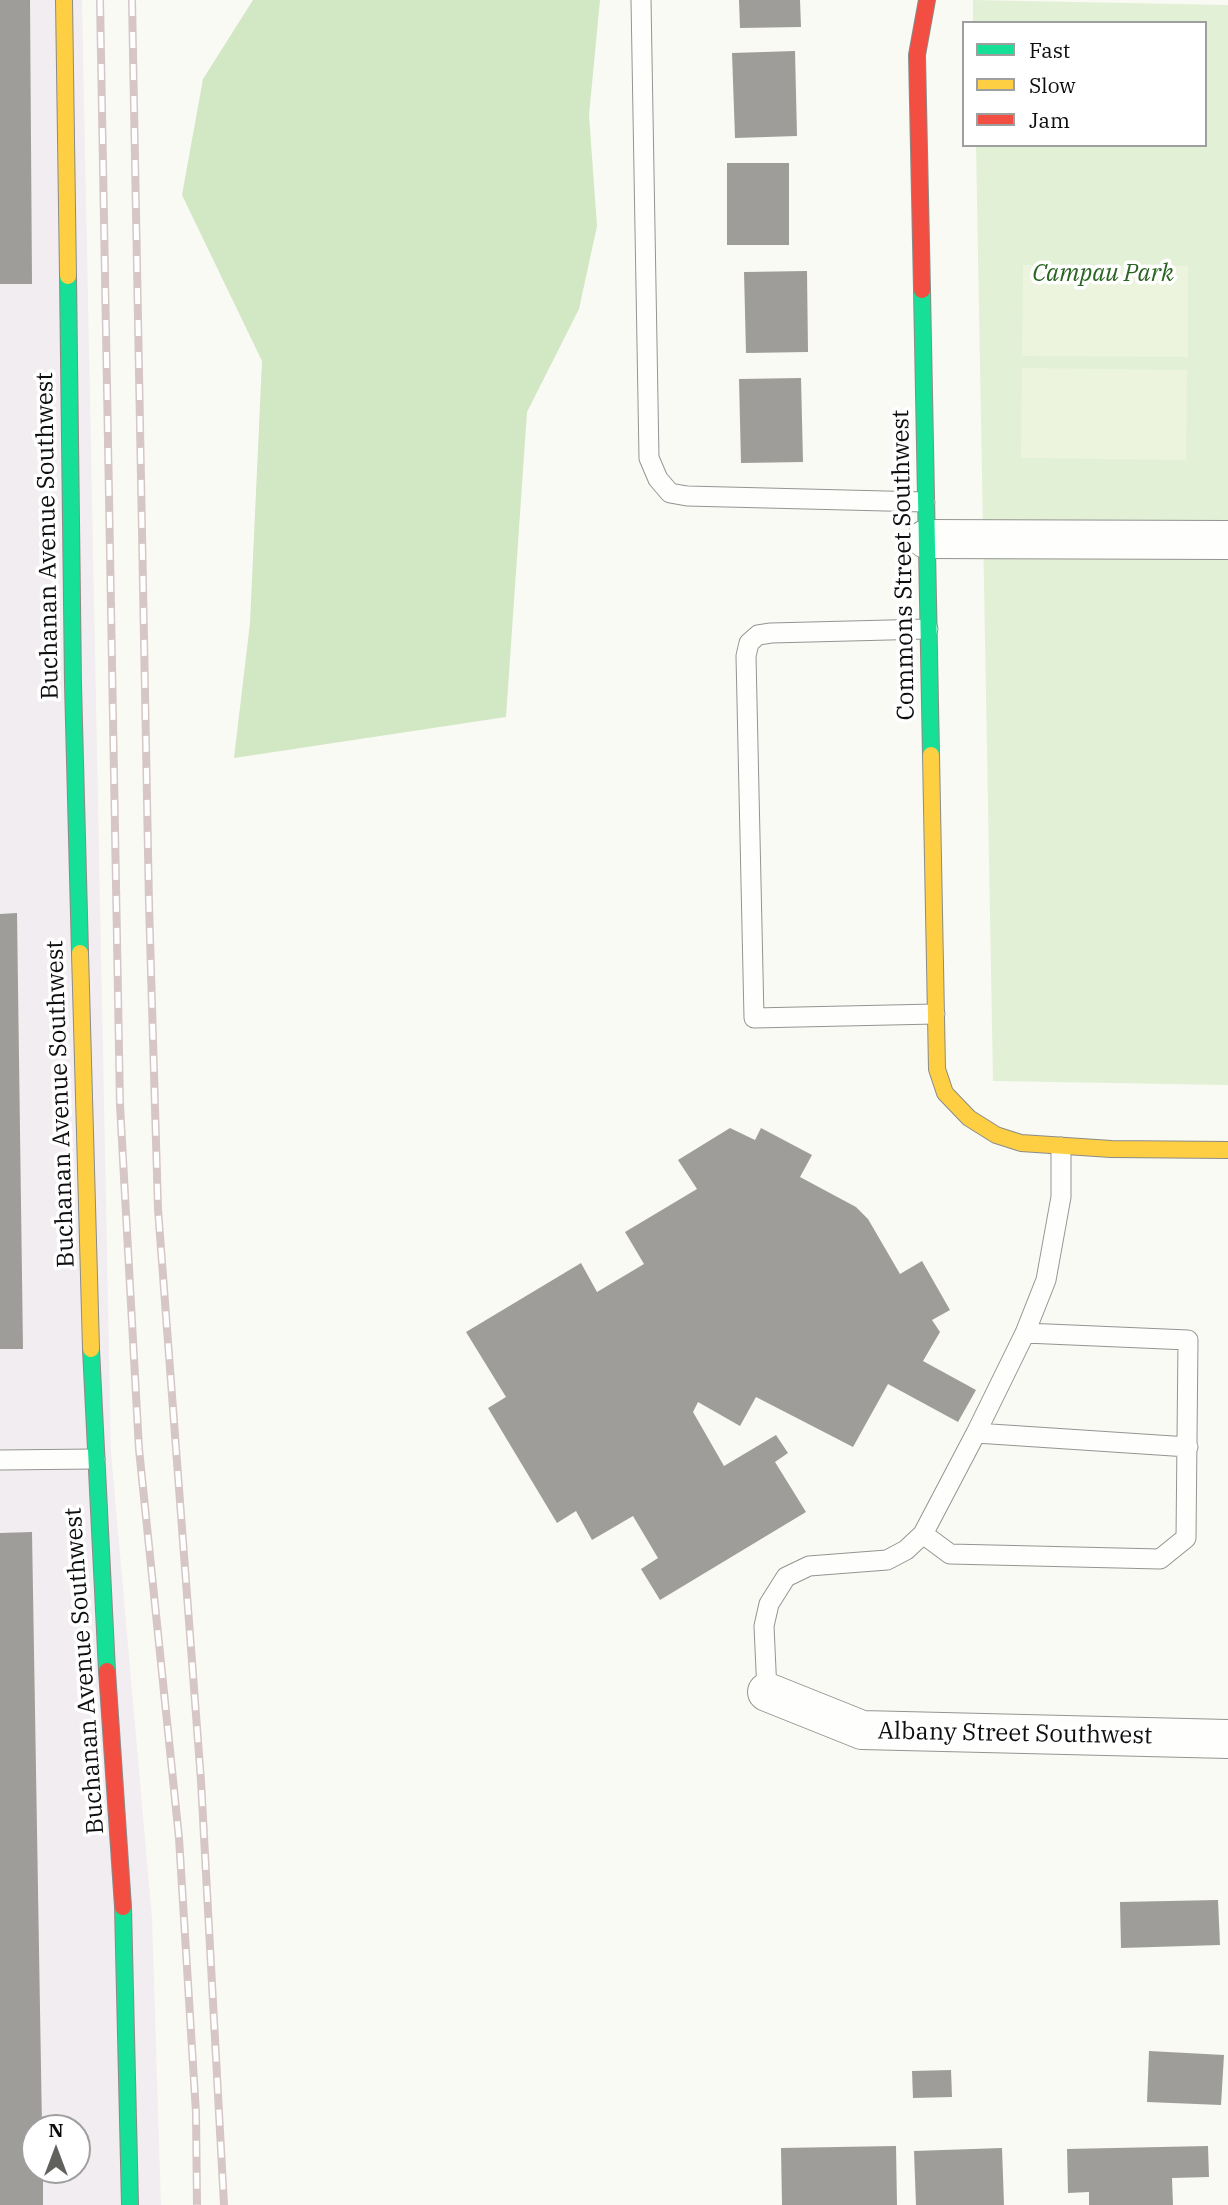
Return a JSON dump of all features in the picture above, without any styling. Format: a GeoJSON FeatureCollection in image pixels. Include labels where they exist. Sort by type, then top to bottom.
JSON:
{"type":"FeatureCollection","features":[{"type":"Feature","properties":{"kind":"street","name":"Buchanan Avenue Southwest"},"geometry":{"type":"LineString","coordinates":[[64,0],[73,684],[95,1459],[113,1779],[122,1882],[130,2205]]}},
{"type":"Feature","properties":{"kind":"street","name":"Commons Street Southwest"},"geometry":{"type":"LineString","coordinates":[[927,0],[917,55],[937,1069],[945,1093],[970,1118],[996,1135],[1021,1143],[1061,1147],[1228,1150]]}},
{"type":"Feature","properties":{"kind":"street"},"geometry":{"type":"LineString","coordinates":[[925,521],[1228,540]]}},
{"type":"Feature","properties":{"kind":"street","name":"Albany Street Southwest"},"geometry":{"type":"LineString","coordinates":[[767,1692],[862,1730],[1228,1739]]}},
{"type":"Feature","properties":{"kind":"lane"},"geometry":{"type":"LineString","coordinates":[[640,0],[649,458],[658,479],[670,493],[687,496],[925,521]]}},
{"type":"Feature","properties":{"kind":"lane"},"geometry":{"type":"LineString","coordinates":[[928,629],[758,635],[749,643],[747,670],[754,1018],[935,1014]]}},
{"type":"Feature","properties":{"kind":"lane"},"geometry":{"type":"LineString","coordinates":[[767,1692],[764,1626],[769,1604],[786,1577],[809,1566],[887,1560],[906,1550],[923,1534],[1024,1334],[1046,1280],[1061,1197],[1061,1147]]}},
{"type":"Feature","properties":{"kind":"lane"},"geometry":{"type":"LineString","coordinates":[[923,1534],[950,1554],[1160,1559],[1186,1538],[1188,1340],[1024,1334]]}},
{"type":"Feature","properties":{"kind":"lane"},"geometry":{"type":"LineString","coordinates":[[976,1433],[1188,1447]]}},
{"type":"Feature","properties":{"kind":"lane"},"geometry":{"type":"LineString","coordinates":[[0,1460],[95,1459]]}},
{"type":"Feature","properties":{"kind":"shaded area"},"geometry":{"type":"Polygon","coordinates":[[[0,0],[82,0],[111,1452],[152,1918],[161,2205],[0,2205],[0,0]]]}},
{"type":"Feature","properties":{"kind":"green space"},"geometry":{"type":"Polygon","coordinates":[[[253,0],[600,0],[589,115],[597,226],[579,309],[527,412],[506,717],[234,758],[250,623],[262,361],[182,195],[203,79],[253,0]]]}},
{"type":"Feature","properties":{"kind":"green space","name":"Campau Park"},"geometry":{"type":"Polygon","coordinates":[[[973,0],[1228,5],[1228,1085],[993,1081],[976,147],[1207,147],[1207,21],[973,21],[973,0]]]}},
{"type":"Feature","properties":{"kind":"green space"},"geometry":{"type":"Polygon","coordinates":[[[1023,265],[1188,266],[1188,357],[1022,356],[1023,265]]]}},
{"type":"Feature","properties":{"kind":"green space"},"geometry":{"type":"Polygon","coordinates":[[[1022,368],[1187,370],[1186,460],[1021,458],[1022,368]]]}},
{"type":"Feature","properties":{"kind":"building"},"geometry":{"type":"Polygon","coordinates":[[[0,0],[30,0],[32,284],[0,284],[0,0]]]}},
{"type":"Feature","properties":{"kind":"building"},"geometry":{"type":"Polygon","coordinates":[[[739,0],[800,0],[801,27],[740,28],[739,0]]]}},
{"type":"Feature","properties":{"kind":"building"},"geometry":{"type":"Polygon","coordinates":[[[795,51],[797,136],[735,138],[732,53],[795,51]]]}},
{"type":"Feature","properties":{"kind":"building"},"geometry":{"type":"Polygon","coordinates":[[[727,163],[789,163],[789,245],[727,245],[727,163]]]}},
{"type":"Feature","properties":{"kind":"building"},"geometry":{"type":"Polygon","coordinates":[[[807,271],[808,352],[746,353],[744,272],[807,271]]]}},
{"type":"Feature","properties":{"kind":"building"},"geometry":{"type":"Polygon","coordinates":[[[801,378],[803,462],[741,463],[739,379],[801,378]]]}},
{"type":"Feature","properties":{"kind":"building"},"geometry":{"type":"Polygon","coordinates":[[[17,913],[23,1349],[0,1349],[0,914],[17,913]]]}},
{"type":"Feature","properties":{"kind":"building"},"geometry":{"type":"Polygon","coordinates":[[[730,1128],[755,1140],[761,1128],[812,1155],[800,1177],[856,1207],[868,1219],[900,1274],[922,1261],[950,1310],[932,1320],[940,1332],[923,1361],[976,1390],[958,1422],[888,1384],[853,1447],[756,1397],[740,1426],[698,1402],[693,1412],[724,1466],[776,1435],[788,1453],[775,1462],[806,1512],[660,1600],[641,1569],[658,1558],[633,1516],[592,1540],[576,1511],[557,1523],[488,1408],[506,1397],[466,1332],[581,1263],[597,1292],[644,1264],[625,1232],[697,1189],[678,1160],[730,1128]]]}},
{"type":"Feature","properties":{"kind":"building"},"geometry":{"type":"Polygon","coordinates":[[[32,1532],[42,2114],[21,2114],[21,2184],[43,2184],[43,2205],[0,2205],[0,1533],[32,1532]]]}},
{"type":"Feature","properties":{"kind":"building"},"geometry":{"type":"Polygon","coordinates":[[[1218,1900],[1220,1945],[1121,1948],[1120,1902],[1218,1900]]]}},
{"type":"Feature","properties":{"kind":"building"},"geometry":{"type":"Polygon","coordinates":[[[1149,2051],[1224,2055],[1221,2105],[1147,2102],[1149,2051]]]}},
{"type":"Feature","properties":{"kind":"building"},"geometry":{"type":"Polygon","coordinates":[[[951,2070],[952,2097],[913,2098],[912,2071],[951,2070]]]}},
{"type":"Feature","properties":{"kind":"building"},"geometry":{"type":"Polygon","coordinates":[[[896,2146],[897,2205],[782,2205],[781,2148],[896,2146]]]}},
{"type":"Feature","properties":{"kind":"building"},"geometry":{"type":"Polygon","coordinates":[[[1208,2146],[1209,2177],[1172,2178],[1173,2205],[1089,2205],[1089,2192],[1068,2193],[1067,2149],[1208,2146]]]}},
{"type":"Feature","properties":{"kind":"building"},"geometry":{"type":"Polygon","coordinates":[[[1002,2148],[1004,2205],[916,2205],[914,2151],[1002,2148]]]}},
{"type":"Feature","properties":{"kind":"railway"},"geometry":{"type":"LineString","coordinates":[[100,0],[120,1105],[139,1449],[179,1838],[196,2113],[197,2205]]}},
{"type":"Feature","properties":{"kind":"railway"},"geometry":{"type":"LineString","coordinates":[[132,0],[149,904],[158,1209],[201,1781],[224,2205]]}},
{"type":"Feature","properties":{"kind":"traffic: fast"},"geometry":{"type":"LineString","coordinates":[[68,276],[73,684],[80,953]]}},
{"type":"Feature","properties":{"kind":"traffic: fast"},"geometry":{"type":"LineString","coordinates":[[922,290],[931,755]]}},
{"type":"Feature","properties":{"kind":"traffic: fast"},"geometry":{"type":"LineString","coordinates":[[91,1349],[107,1671]]}},
{"type":"Feature","properties":{"kind":"traffic: fast"},"geometry":{"type":"LineString","coordinates":[[123,1907],[130,2205]]}},
{"type":"Feature","properties":{"kind":"traffic: slow"},"geometry":{"type":"LineString","coordinates":[[64,0],[68,276]]}},
{"type":"Feature","properties":{"kind":"traffic: slow"},"geometry":{"type":"LineString","coordinates":[[931,755],[937,1069],[945,1093],[969,1118],[996,1135],[1021,1143],[1111,1149],[1228,1150]]}},
{"type":"Feature","properties":{"kind":"traffic: slow"},"geometry":{"type":"LineString","coordinates":[[80,953],[91,1349]]}},
{"type":"Feature","properties":{"kind":"traffic: jam"},"geometry":{"type":"LineString","coordinates":[[922,290],[917,55],[927,0]]}},
{"type":"Feature","properties":{"kind":"traffic: jam"},"geometry":{"type":"LineString","coordinates":[[107,1671],[123,1907]]}}]}
